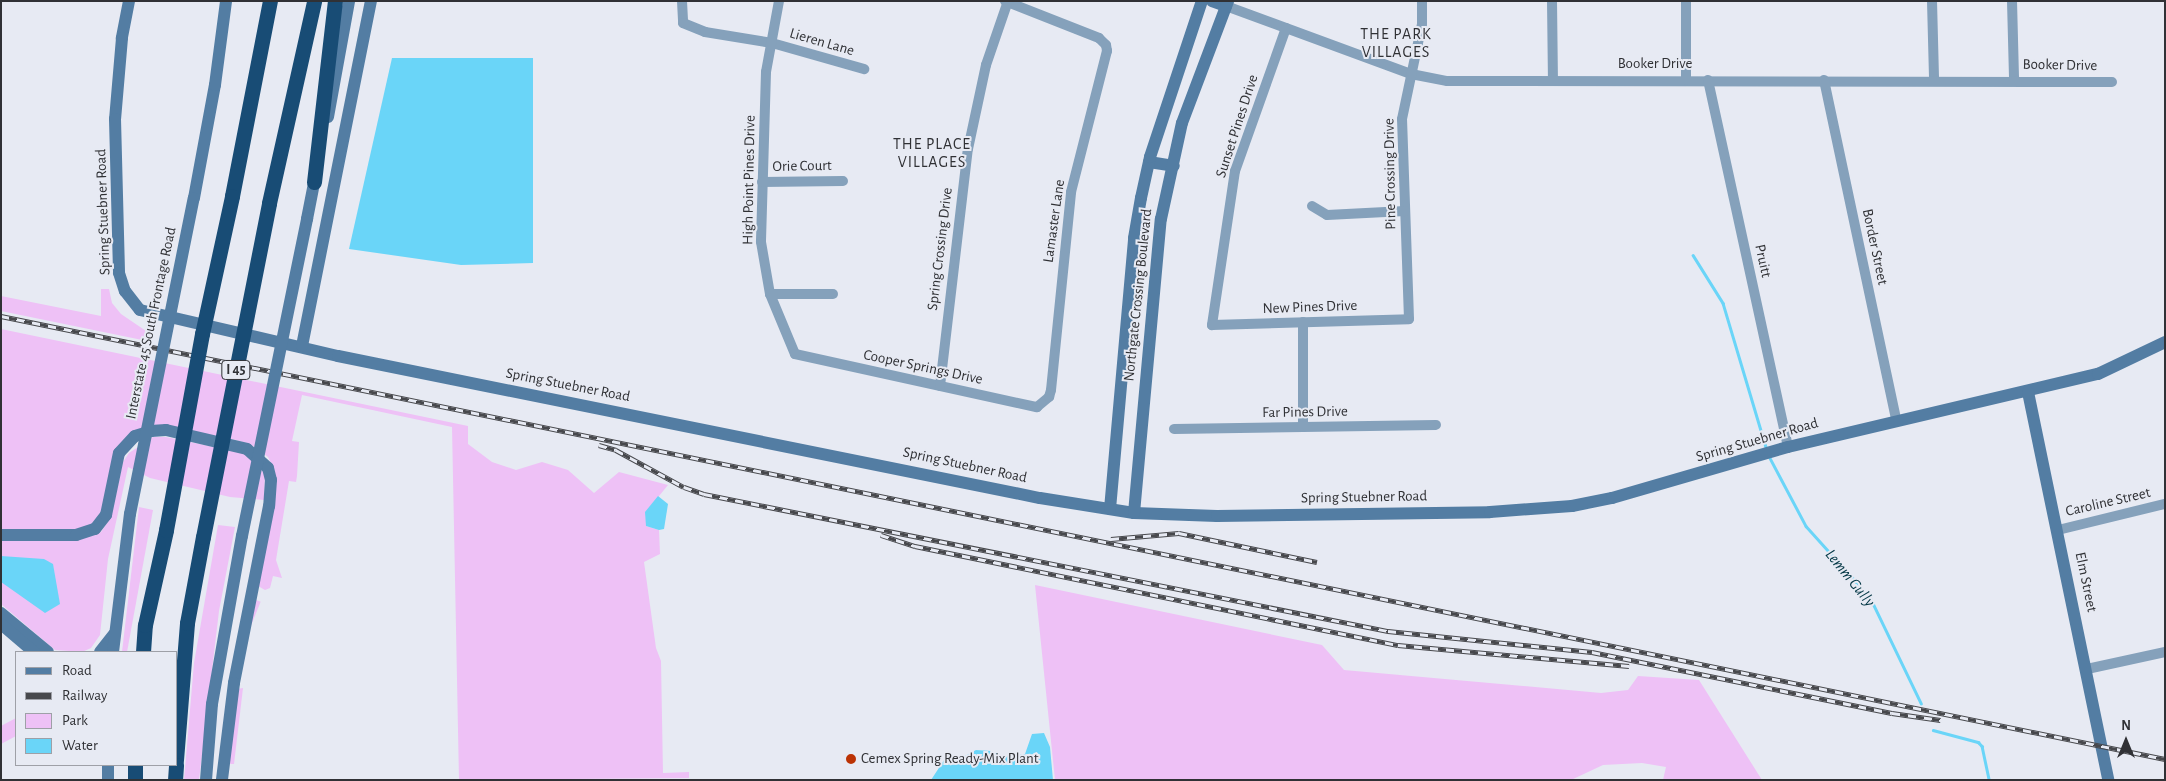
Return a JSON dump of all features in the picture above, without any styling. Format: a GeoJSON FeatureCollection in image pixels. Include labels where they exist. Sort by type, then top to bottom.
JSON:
{"type":"FeatureCollection","features":[{"type":"Feature","properties":{"kind":"highway"},"geometry":{"type":"LineString","coordinates":[[143,651],[145,625],[166,530],[202,334],[232,196],[270,1]]}},
{"type":"Feature","properties":{"kind":"highway","name":"I 45"},"geometry":{"type":"LineString","coordinates":[[178,735],[187,623],[269,203],[314,1]]}},
{"type":"Feature","properties":{"kind":"highway"},"geometry":{"type":"LineString","coordinates":[[314,182],[335,1]]}},
{"type":"Feature","properties":{"kind":"highway"},"geometry":{"type":"LineString","coordinates":[[134,780],[135,766]]}},
{"type":"Feature","properties":{"kind":"highway"},"geometry":{"type":"LineString","coordinates":[[175,780],[176,766]]}},
{"type":"Feature","properties":{"kind":"main road","name":"Spring Stuebner Road"},"geometry":{"type":"LineString","coordinates":[[129,1],[122,38],[115,119],[119,273],[126,292],[140,310],[302,346],[1040,498],[1134,513],[1217,516],[1552,509],[1612,498],[1788,447],[1896,420],[2028,392],[2098,374],[2165,342]]}},
{"type":"Feature","properties":{"kind":"main road","name":"Interstate 45 South Frontage Road"},"geometry":{"type":"LineString","coordinates":[[113,651],[130,514],[214,94],[226,1]]}},
{"type":"Feature","properties":{"kind":"main road"},"geometry":{"type":"LineString","coordinates":[[206,780],[212,704],[242,536],[307,219],[349,1]]}},
{"type":"Feature","properties":{"kind":"main road"},"geometry":{"type":"LineString","coordinates":[[302,346],[371,1]]}},
{"type":"Feature","properties":{"kind":"main road","name":"Northgate Crossing Boulevard"},"geometry":{"type":"LineString","coordinates":[[1110,508],[1128,323],[1134,238],[1149,162],[1202,1]]}},
{"type":"Feature","properties":{"kind":"main road","name":"Booker Drive"},"geometry":{"type":"LineString","coordinates":[[1212,1],[1227,4]]}},
{"type":"Feature","properties":{"kind":"main road","name":"Northgate Crossing Boulevard"},"geometry":{"type":"LineString","coordinates":[[1134,513],[1149,325],[1161,218],[1182,124],[1227,4]]}},
{"type":"Feature","properties":{"kind":"main road"},"geometry":{"type":"LineString","coordinates":[[1149,162],[1174,166]]}},
{"type":"Feature","properties":{"kind":"main road"},"geometry":{"type":"LineString","coordinates":[[1128,323],[1149,325]]}},
{"type":"Feature","properties":{"kind":"main road","name":"Elm Street"},"geometry":{"type":"LineString","coordinates":[[2028,392],[2087,669],[2108,780]]}},
{"type":"Feature","properties":{"kind":"main road"},"geometry":{"type":"LineString","coordinates":[[1,535],[76,534],[95,529],[106,514],[119,453],[135,436],[151,431],[166,430],[247,449],[268,468],[271,480],[270,506],[234,682],[222,780]]}},
{"type":"Feature","properties":{"kind":"main road"},"geometry":{"type":"LineString","coordinates":[[1,613],[47,651]]}},
{"type":"Feature","properties":{"kind":"main road"},"geometry":{"type":"LineString","coordinates":[[1,624],[33,651]]}},
{"type":"Feature","properties":{"kind":"main road"},"geometry":{"type":"LineString","coordinates":[[101,651],[114,634]]}},
{"type":"Feature","properties":{"kind":"main road"},"geometry":{"type":"LineString","coordinates":[[108,766],[108,780]]}},
{"type":"Feature","properties":{"kind":"street","name":"Lieren Lane"},"geometry":{"type":"LineString","coordinates":[[682,1],[683,23],[705,32],[772,43],[864,69]]}},
{"type":"Feature","properties":{"kind":"street","name":"High Point Pines Drive"},"geometry":{"type":"LineString","coordinates":[[779,1],[766,72],[761,242],[770,294],[795,354]]}},
{"type":"Feature","properties":{"kind":"street","name":"Pine Crossing Drive"},"geometry":{"type":"LineString","coordinates":[[1409,319],[1402,119],[1422,24],[1422,1]]}},
{"type":"Feature","properties":{"kind":"street"},"geometry":{"type":"LineString","coordinates":[[1552,1],[1553,80]]}},
{"type":"Feature","properties":{"kind":"street"},"geometry":{"type":"LineString","coordinates":[[1686,1],[1686,80]]}},
{"type":"Feature","properties":{"kind":"street"},"geometry":{"type":"LineString","coordinates":[[1932,1],[1934,80]]}},
{"type":"Feature","properties":{"kind":"street"},"geometry":{"type":"LineString","coordinates":[[2012,1],[2014,80]]}},
{"type":"Feature","properties":{"kind":"street","name":"Lamaster Lane"},"geometry":{"type":"LineString","coordinates":[[1007,2],[1099,38],[1106,45],[1107,57],[1071,192],[1051,390],[1044,403]]}},
{"type":"Feature","properties":{"kind":"street","name":"Spring Crossing Drive"},"geometry":{"type":"LineString","coordinates":[[940,386],[968,150],[986,65],[1007,2]]}},
{"type":"Feature","properties":{"kind":"street","name":"Booker Drive"},"geometry":{"type":"LineString","coordinates":[[1227,4],[1411,74],[1447,81],[2014,80],[2112,82]]}},
{"type":"Feature","properties":{"kind":"street","name":"Sunset Pines Drive"},"geometry":{"type":"LineString","coordinates":[[1212,325],[1235,171],[1286,28]]}},
{"type":"Feature","properties":{"kind":"street","name":"Pruitt"},"geometry":{"type":"LineString","coordinates":[[1708,80],[1788,447]]}},
{"type":"Feature","properties":{"kind":"street","name":"Border Street"},"geometry":{"type":"LineString","coordinates":[[1824,80],[1896,420]]}},
{"type":"Feature","properties":{"kind":"street","name":"Orie Court"},"geometry":{"type":"LineString","coordinates":[[762,182],[842,181]]}},
{"type":"Feature","properties":{"kind":"street"},"geometry":{"type":"LineString","coordinates":[[1312,206],[1327,215],[1405,211]]}},
{"type":"Feature","properties":{"kind":"street"},"geometry":{"type":"LineString","coordinates":[[770,294],[833,294]]}},
{"type":"Feature","properties":{"kind":"street","name":"New Pines Drive"},"geometry":{"type":"LineString","coordinates":[[1212,325],[1409,319]]}},
{"type":"Feature","properties":{"kind":"street"},"geometry":{"type":"LineString","coordinates":[[1303,322],[1303,427]]}},
{"type":"Feature","properties":{"kind":"street","name":"Cooper Springs Drive"},"geometry":{"type":"LineString","coordinates":[[795,354],[1037,407],[1044,403]]}},
{"type":"Feature","properties":{"kind":"street","name":"Far Pines Drive"},"geometry":{"type":"LineString","coordinates":[[1174,429],[1436,425]]}},
{"type":"Feature","properties":{"kind":"street","name":"Caroline Street"},"geometry":{"type":"LineString","coordinates":[[2058,530],[2165,504]]}},
{"type":"Feature","properties":{"kind":"street"},"geometry":{"type":"LineString","coordinates":[[2087,669],[2165,652]]}},
{"type":"Feature","properties":{"kind":"green space"},"geometry":{"type":"Polygon","coordinates":[[[101,289],[109,289],[112,303],[121,314],[149,333],[152,342],[1,311],[1,296],[101,316],[101,289]]]}},
{"type":"Feature","properties":{"kind":"green space"},"geometry":{"type":"Polygon","coordinates":[[[1,329],[468,426],[468,444],[492,462],[516,470],[542,462],[568,470],[594,493],[619,472],[668,485],[646,512],[646,526],[659,530],[660,554],[644,562],[656,648],[661,661],[663,773],[689,772],[689,778],[459,780],[452,427],[302,395],[292,441],[299,442],[297,476],[296,482],[289,481],[276,560],[282,578],[273,576],[270,588],[265,590],[258,586],[275,471],[268,457],[250,444],[236,440],[167,427],[134,434],[102,511],[91,525],[78,530],[1,530],[1,329]]]}},
{"type":"Feature","properties":{"kind":"green space"},"geometry":{"type":"Polygon","coordinates":[[[153,437],[166,437],[248,454],[265,474],[264,500],[230,497],[150,478],[128,467],[108,559],[100,635],[91,648],[84,651],[55,650],[1,604],[1,541],[78,540],[101,532],[111,517],[123,462],[129,453],[153,437]]]}},
{"type":"Feature","properties":{"kind":"green space"},"geometry":{"type":"Polygon","coordinates":[[[139,507],[153,510],[127,651],[122,651],[139,507]]]}},
{"type":"Feature","properties":{"kind":"green space"},"geometry":{"type":"Polygon","coordinates":[[[218,525],[235,527],[219,611],[199,780],[184,780],[194,663],[218,525]]]}},
{"type":"Feature","properties":{"kind":"green space"},"geometry":{"type":"Polygon","coordinates":[[[1035,585],[1322,645],[1344,670],[1601,693],[1628,690],[1638,676],[1699,680],[1762,780],[1663,780],[1666,767],[1642,763],[1603,765],[1571,780],[1055,780],[1035,585]]]}},
{"type":"Feature","properties":{"kind":"green space"},"geometry":{"type":"Polygon","coordinates":[[[256,600],[261,602],[246,637],[242,635],[256,600]]]}},
{"type":"Feature","properties":{"kind":"green space"},"geometry":{"type":"Polygon","coordinates":[[[243,688],[234,764],[231,764],[227,763],[237,689],[243,688]]]}},
{"type":"Feature","properties":{"kind":"green space"},"geometry":{"type":"Polygon","coordinates":[[[15,719],[15,737],[1,744],[1,726],[15,719]]]}},
{"type":"Feature","properties":{"kind":"water"},"geometry":{"type":"Polygon","coordinates":[[[392,58],[533,58],[533,263],[461,265],[349,249],[392,58]]]}},
{"type":"Feature","properties":{"kind":"water"},"geometry":{"type":"Polygon","coordinates":[[[658,496],[668,504],[664,529],[659,530],[646,526],[645,512],[658,496]]]}},
{"type":"Feature","properties":{"kind":"water"},"geometry":{"type":"Polygon","coordinates":[[[1,556],[44,559],[53,564],[60,604],[45,613],[1,582],[1,556]]]}},
{"type":"Feature","properties":{"kind":"water"},"geometry":{"type":"Polygon","coordinates":[[[1044,733],[1050,747],[1053,780],[931,780],[948,754],[963,757],[976,750],[991,751],[1002,756],[1025,754],[1032,734],[1044,733]]]}},
{"type":"Feature","properties":{"kind":"waterway","name":"Lemm Gully"},"geometry":{"type":"LineString","coordinates":[[1693,255],[1723,303],[1766,447]]}},
{"type":"Feature","properties":{"kind":"waterway","name":"Lemm Gully"},"geometry":{"type":"LineString","coordinates":[[1770,458],[1806,526],[1870,597],[1921,703]]}},
{"type":"Feature","properties":{"kind":"waterway","name":"Lemm Gully"},"geometry":{"type":"LineString","coordinates":[[1933,730],[1978,742],[1982,746],[1989,780]]}},
{"type":"Feature","properties":{"kind":"railway"},"geometry":{"type":"LineString","coordinates":[[1,316],[2165,759]]}},
{"type":"Feature","properties":{"kind":"railway"},"geometry":{"type":"LineString","coordinates":[[599,445],[616,450],[684,487],[704,494],[1388,631],[1592,652],[1892,713],[1941,720]]}},
{"type":"Feature","properties":{"kind":"railway"},"geometry":{"type":"LineString","coordinates":[[1111,539],[1179,533],[1317,562]]}},
{"type":"Feature","properties":{"kind":"railway"},"geometry":{"type":"LineString","coordinates":[[881,535],[915,546],[1398,645],[1629,666]]}},
{"type":"Feature","properties":{"kind":"place","name":"Cemex Spring Ready-Mix Plant"},"geometry":{"type":"Point","coordinates":[851,759]}},
{"type":"Feature","properties":{"kind":"district","name":"THE PARK VILLAGES"},"geometry":{"type":"Point","coordinates":[1396,43]}},
{"type":"Feature","properties":{"kind":"district","name":"THE PLACE VILLAGES"},"geometry":{"type":"Point","coordinates":[932,153]}}]}
